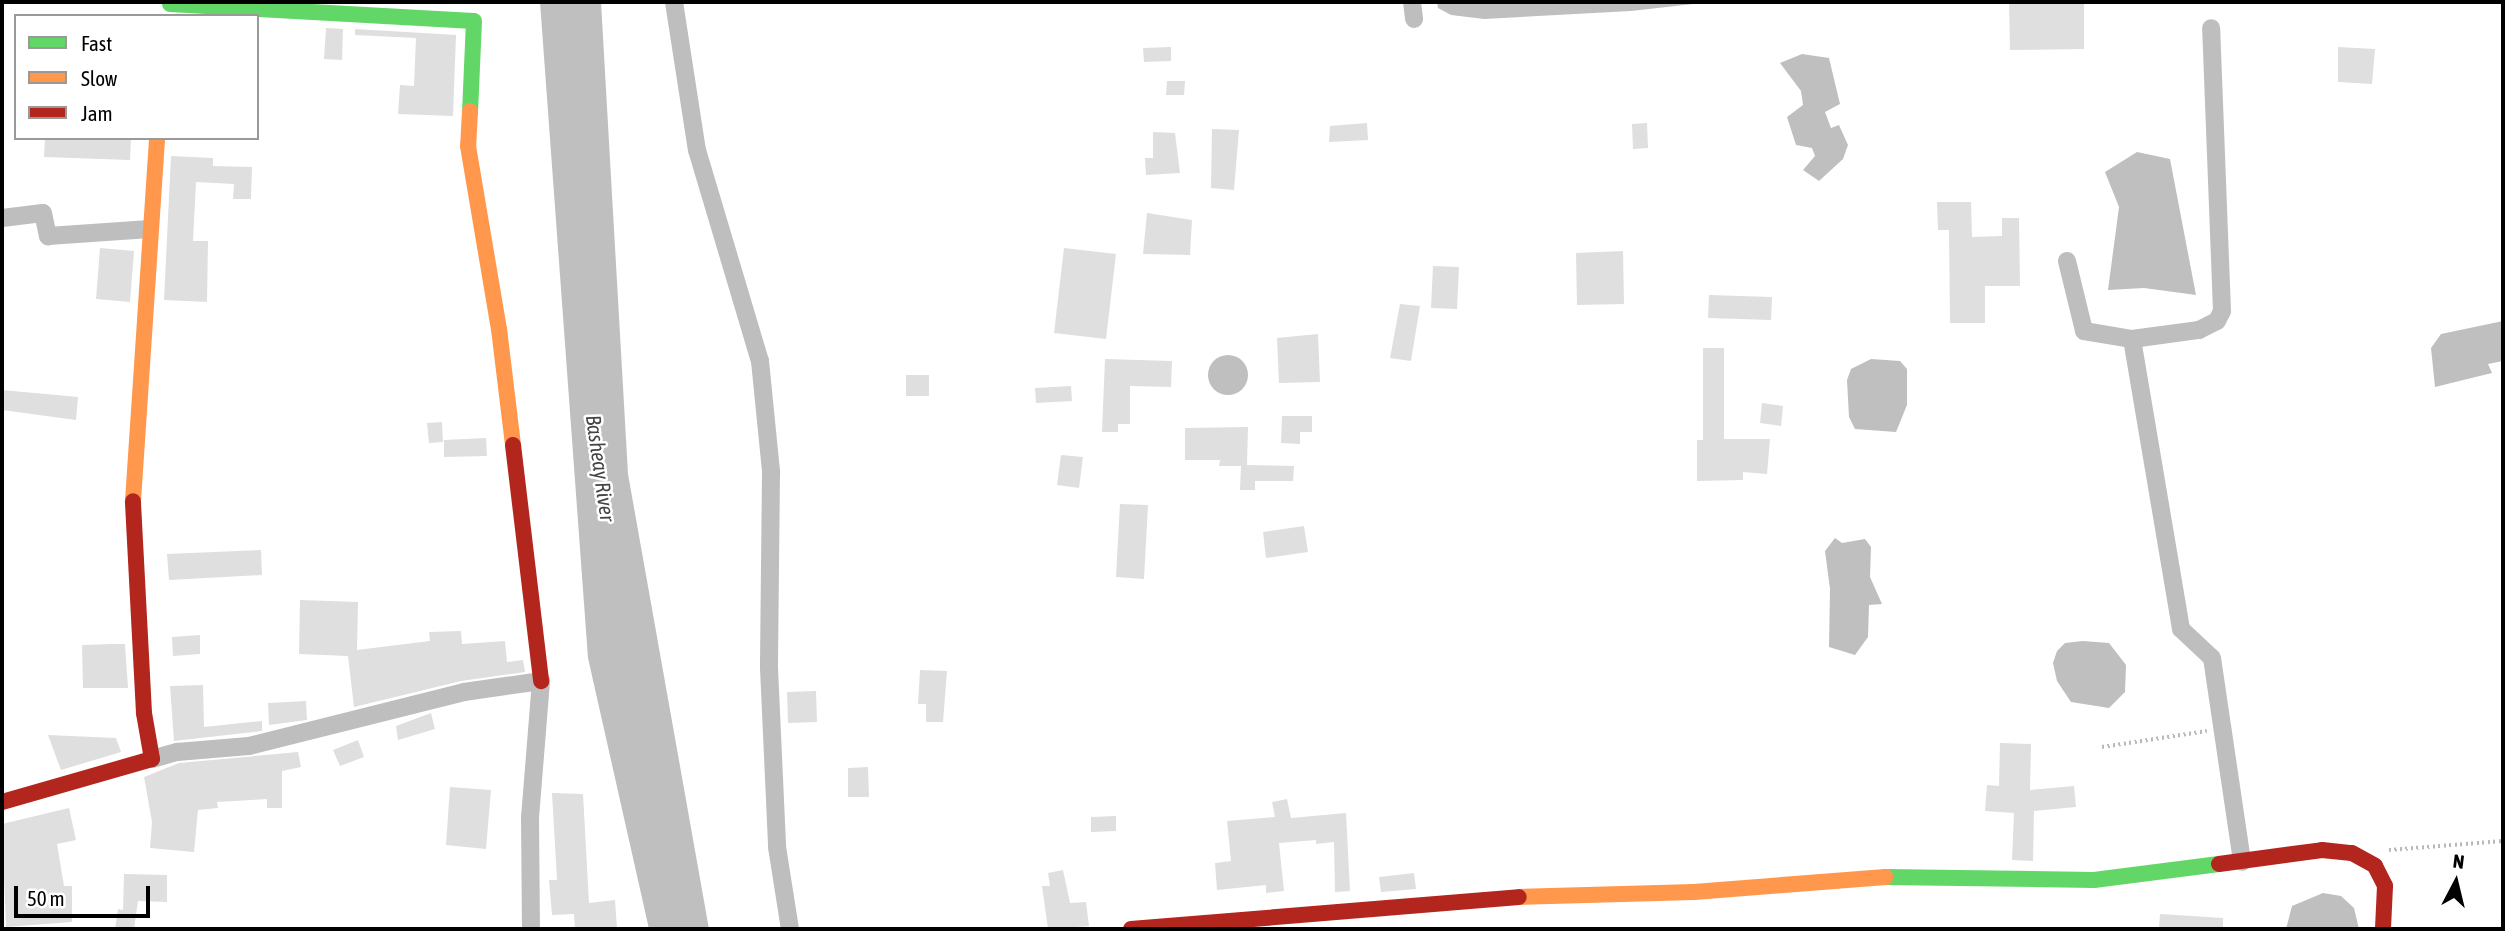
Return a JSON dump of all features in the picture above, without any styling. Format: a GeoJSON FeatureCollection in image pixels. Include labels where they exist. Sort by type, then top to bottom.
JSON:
{"type":"FeatureCollection","features":[{"type":"Feature","properties":{"kind":"street"},"geometry":{"type":"LineString","coordinates":[[674,2],[697,150],[760,361],[771,471],[769,668],[777,847],[790,929]]}},
{"type":"Feature","properties":{"kind":"street"},"geometry":{"type":"LineString","coordinates":[[169,7],[474,22],[468,146],[499,328],[541,681],[530,817],[531,929]]}},
{"type":"Feature","properties":{"kind":"street"},"geometry":{"type":"LineString","coordinates":[[2067,261],[2084,331],[2132,339],[2199,330],[2217,321],[2222,311],[2211,28]]}},
{"type":"Feature","properties":{"kind":"street"},"geometry":{"type":"LineString","coordinates":[[152,760],[144,713],[132,482],[157,140]]}},
{"type":"Feature","properties":{"kind":"street"},"geometry":{"type":"LineString","coordinates":[[2,218],[43,214],[48,236],[150,229]]}},
{"type":"Feature","properties":{"kind":"street"},"geometry":{"type":"LineString","coordinates":[[2132,339],[2181,629],[2212,658],[2225,729],[2242,862]]}},
{"type":"Feature","properties":{"kind":"street"},"geometry":{"type":"LineString","coordinates":[[2,802],[177,752],[249,746],[464,692],[541,681]]}},
{"type":"Feature","properties":{"kind":"street"},"geometry":{"type":"LineString","coordinates":[[1131,929],[1486,898],[1694,892],[1892,876],[2094,880],[2322,850],[2352,853],[2375,866],[2385,886],[2383,929]]}},
{"type":"Feature","properties":{"kind":"path"},"geometry":{"type":"LineString","coordinates":[[2102,747],[2225,729]]}},
{"type":"Feature","properties":{"kind":"path"},"geometry":{"type":"LineString","coordinates":[[2352,853],[2503,841]]}},
{"type":"Feature","properties":{"kind":"water","name":"Basheay River"},"geometry":{"type":"Polygon","coordinates":[[[540,2],[601,2],[628,474],[709,929],[649,929],[588,658],[540,2]]]}},
{"type":"Feature","properties":{"kind":"water"},"geometry":{"type":"Polygon","coordinates":[[[1437,2],[1711,2],[1631,11],[1484,19],[1451,15],[1438,8],[1437,2]]]}},
{"type":"Feature","properties":{"kind":"water"},"geometry":{"type":"Polygon","coordinates":[[[1802,54],[1829,58],[1840,104],[1825,112],[1831,128],[1839,125],[1848,145],[1843,159],[1819,181],[1803,170],[1815,156],[1812,148],[1796,145],[1787,117],[1803,105],[1801,91],[1780,63],[1802,54]]]}},
{"type":"Feature","properties":{"kind":"water"},"geometry":{"type":"Polygon","coordinates":[[[2137,152],[2170,159],[2196,295],[2144,288],[2108,290],[2119,207],[2105,172],[2137,152]]]}},
{"type":"Feature","properties":{"kind":"water"},"geometry":{"type":"Polygon","coordinates":[[[2503,321],[2503,361],[2488,364],[2492,373],[2435,387],[2431,348],[2441,334],[2503,321]]]}},
{"type":"Feature","properties":{"kind":"water"},"geometry":{"type":"Polygon","coordinates":[[[1228,355],[1242,361],[1248,375],[1242,389],[1228,395],[1214,389],[1208,375],[1214,361],[1228,355]]]}},
{"type":"Feature","properties":{"kind":"water"},"geometry":{"type":"Polygon","coordinates":[[[1871,359],[1900,361],[1907,369],[1907,405],[1896,432],[1855,429],[1849,417],[1847,380],[1851,369],[1871,359]]]}},
{"type":"Feature","properties":{"kind":"water"},"geometry":{"type":"Polygon","coordinates":[[[1835,538],[1842,543],[1865,539],[1871,547],[1870,577],[1882,604],[1869,605],[1868,637],[1855,655],[1829,647],[1830,589],[1825,551],[1835,538]]]}},
{"type":"Feature","properties":{"kind":"water"},"geometry":{"type":"Polygon","coordinates":[[[2065,643],[2109,643],[2126,665],[2125,692],[2109,708],[2071,702],[2057,681],[2053,663],[2057,651],[2065,643]]]}},
{"type":"Feature","properties":{"kind":"water"},"geometry":{"type":"Polygon","coordinates":[[[2323,893],[2341,896],[2354,908],[2359,929],[2286,929],[2292,906],[2323,893]]]}},
{"type":"Feature","properties":{"kind":"building"},"geometry":{"type":"Polygon","coordinates":[[[2009,2],[2084,2],[2084,49],[2010,50],[2009,2]]]}},
{"type":"Feature","properties":{"kind":"building"},"geometry":{"type":"Polygon","coordinates":[[[326,28],[343,29],[342,60],[324,59],[326,28]]]}},
{"type":"Feature","properties":{"kind":"building"},"geometry":{"type":"Polygon","coordinates":[[[355,29],[456,35],[453,116],[398,114],[400,85],[414,86],[416,38],[355,35],[355,29]]]}},
{"type":"Feature","properties":{"kind":"building"},"geometry":{"type":"Polygon","coordinates":[[[1171,47],[1171,61],[1144,62],[1143,48],[1171,47]]]}},
{"type":"Feature","properties":{"kind":"building"},"geometry":{"type":"Polygon","coordinates":[[[2338,47],[2375,49],[2372,84],[2338,82],[2338,47]]]}},
{"type":"Feature","properties":{"kind":"building"},"geometry":{"type":"Polygon","coordinates":[[[1167,81],[1185,81],[1184,95],[1166,95],[1167,81]]]}},
{"type":"Feature","properties":{"kind":"building"},"geometry":{"type":"Polygon","coordinates":[[[1367,123],[1368,140],[1329,142],[1330,126],[1367,123]]]}},
{"type":"Feature","properties":{"kind":"building"},"geometry":{"type":"Polygon","coordinates":[[[1647,123],[1648,148],[1633,149],[1632,124],[1647,123]]]}},
{"type":"Feature","properties":{"kind":"building"},"geometry":{"type":"Polygon","coordinates":[[[1212,129],[1239,130],[1234,190],[1211,188],[1212,129]]]}},
{"type":"Feature","properties":{"kind":"building"},"geometry":{"type":"Polygon","coordinates":[[[1153,132],[1175,133],[1180,173],[1146,175],[1145,158],[1153,158],[1153,132]]]}},
{"type":"Feature","properties":{"kind":"building"},"geometry":{"type":"Polygon","coordinates":[[[45,140],[131,140],[130,160],[44,157],[45,140]]]}},
{"type":"Feature","properties":{"kind":"building"},"geometry":{"type":"Polygon","coordinates":[[[171,156],[213,158],[213,166],[252,167],[251,199],[233,199],[234,184],[196,182],[193,241],[208,241],[207,302],[164,300],[171,156]]]}},
{"type":"Feature","properties":{"kind":"building"},"geometry":{"type":"Polygon","coordinates":[[[1937,202],[1971,202],[1972,237],[2002,236],[2002,218],[2019,218],[2020,286],[1985,286],[1985,323],[1950,323],[1949,230],[1938,230],[1937,202]]]}},
{"type":"Feature","properties":{"kind":"building"},"geometry":{"type":"Polygon","coordinates":[[[1147,213],[1192,220],[1190,255],[1143,254],[1147,213]]]}},
{"type":"Feature","properties":{"kind":"building"},"geometry":{"type":"Polygon","coordinates":[[[100,248],[134,251],[130,302],[96,299],[100,248]]]}},
{"type":"Feature","properties":{"kind":"building"},"geometry":{"type":"Polygon","coordinates":[[[1064,248],[1116,254],[1106,339],[1054,333],[1064,248]]]}},
{"type":"Feature","properties":{"kind":"building"},"geometry":{"type":"Polygon","coordinates":[[[1623,251],[1624,304],[1577,305],[1576,253],[1623,251]]]}},
{"type":"Feature","properties":{"kind":"building"},"geometry":{"type":"Polygon","coordinates":[[[1433,266],[1459,267],[1457,309],[1431,308],[1433,266]]]}},
{"type":"Feature","properties":{"kind":"building"},"geometry":{"type":"Polygon","coordinates":[[[1709,295],[1772,297],[1771,320],[1708,318],[1709,295]]]}},
{"type":"Feature","properties":{"kind":"building"},"geometry":{"type":"Polygon","coordinates":[[[1400,304],[1420,306],[1411,361],[1390,358],[1400,304]]]}},
{"type":"Feature","properties":{"kind":"building"},"geometry":{"type":"Polygon","coordinates":[[[1318,334],[1320,382],[1279,383],[1277,338],[1318,334]]]}},
{"type":"Feature","properties":{"kind":"building"},"geometry":{"type":"Polygon","coordinates":[[[1703,348],[1724,348],[1724,439],[1770,439],[1767,474],[1743,472],[1743,480],[1697,481],[1697,440],[1703,440],[1703,348]]]}},
{"type":"Feature","properties":{"kind":"building"},"geometry":{"type":"Polygon","coordinates":[[[1105,359],[1172,361],[1171,387],[1130,386],[1130,424],[1118,424],[1118,432],[1102,432],[1105,359]]]}},
{"type":"Feature","properties":{"kind":"building"},"geometry":{"type":"Polygon","coordinates":[[[906,375],[929,375],[929,396],[906,396],[906,375]]]}},
{"type":"Feature","properties":{"kind":"building"},"geometry":{"type":"Polygon","coordinates":[[[1071,386],[1072,401],[1036,403],[1035,388],[1071,386]]]}},
{"type":"Feature","properties":{"kind":"building"},"geometry":{"type":"Polygon","coordinates":[[[2,390],[78,397],[76,420],[2,410],[2,390]]]}},
{"type":"Feature","properties":{"kind":"building"},"geometry":{"type":"Polygon","coordinates":[[[1762,403],[1783,406],[1781,426],[1760,423],[1762,403]]]}},
{"type":"Feature","properties":{"kind":"building"},"geometry":{"type":"Polygon","coordinates":[[[1282,416],[1312,416],[1312,432],[1300,432],[1300,444],[1281,443],[1282,416]]]}},
{"type":"Feature","properties":{"kind":"building"},"geometry":{"type":"Polygon","coordinates":[[[442,422],[443,442],[429,443],[427,423],[442,422]]]}},
{"type":"Feature","properties":{"kind":"building"},"geometry":{"type":"Polygon","coordinates":[[[1248,427],[1247,465],[1294,466],[1293,481],[1255,481],[1255,490],[1240,490],[1241,466],[1219,466],[1220,460],[1185,460],[1185,428],[1248,427]]]}},
{"type":"Feature","properties":{"kind":"building"},"geometry":{"type":"Polygon","coordinates":[[[486,438],[487,456],[444,457],[444,440],[486,438]]]}},
{"type":"Feature","properties":{"kind":"building"},"geometry":{"type":"Polygon","coordinates":[[[1061,455],[1083,457],[1079,488],[1057,485],[1061,455]]]}},
{"type":"Feature","properties":{"kind":"building"},"geometry":{"type":"Polygon","coordinates":[[[1120,504],[1148,505],[1144,579],[1116,577],[1120,504]]]}},
{"type":"Feature","properties":{"kind":"building"},"geometry":{"type":"Polygon","coordinates":[[[1304,526],[1308,552],[1266,558],[1263,532],[1304,526]]]}},
{"type":"Feature","properties":{"kind":"building"},"geometry":{"type":"Polygon","coordinates":[[[261,550],[262,575],[169,580],[167,554],[261,550]]]}},
{"type":"Feature","properties":{"kind":"building"},"geometry":{"type":"Polygon","coordinates":[[[300,600],[358,602],[357,650],[430,641],[429,632],[461,631],[462,644],[505,641],[507,662],[523,660],[525,672],[461,681],[354,707],[348,656],[299,654],[300,600]]]}},
{"type":"Feature","properties":{"kind":"building"},"geometry":{"type":"Polygon","coordinates":[[[200,635],[200,654],[173,656],[172,637],[200,635]]]}},
{"type":"Feature","properties":{"kind":"building"},"geometry":{"type":"Polygon","coordinates":[[[125,644],[128,688],[83,688],[82,645],[125,644]]]}},
{"type":"Feature","properties":{"kind":"building"},"geometry":{"type":"Polygon","coordinates":[[[920,670],[947,671],[943,722],[926,722],[926,704],[918,704],[920,670]]]}},
{"type":"Feature","properties":{"kind":"building"},"geometry":{"type":"Polygon","coordinates":[[[203,685],[204,727],[262,721],[262,731],[174,741],[170,686],[203,685]]]}},
{"type":"Feature","properties":{"kind":"building"},"geometry":{"type":"Polygon","coordinates":[[[816,691],[817,722],[788,723],[787,692],[816,691]]]}},
{"type":"Feature","properties":{"kind":"building"},"geometry":{"type":"Polygon","coordinates":[[[306,701],[307,720],[269,725],[268,703],[306,701]]]}},
{"type":"Feature","properties":{"kind":"building"},"geometry":{"type":"Polygon","coordinates":[[[431,713],[435,729],[398,740],[396,726],[431,713]]]}},
{"type":"Feature","properties":{"kind":"building"},"geometry":{"type":"Polygon","coordinates":[[[48,735],[116,738],[121,752],[61,770],[48,735]]]}},
{"type":"Feature","properties":{"kind":"building"},"geometry":{"type":"Polygon","coordinates":[[[358,740],[364,757],[340,766],[333,750],[358,740]]]}},
{"type":"Feature","properties":{"kind":"building"},"geometry":{"type":"Polygon","coordinates":[[[2000,743],[2031,744],[2030,790],[2074,786],[2076,807],[2034,811],[2033,861],[2012,860],[2014,813],[1985,811],[1987,785],[1999,786],[2000,743]]]}},
{"type":"Feature","properties":{"kind":"building"},"geometry":{"type":"Polygon","coordinates":[[[298,752],[301,767],[282,771],[282,808],[267,808],[267,799],[217,802],[218,808],[198,810],[194,852],[150,848],[152,822],[144,777],[179,763],[298,752]]]}},
{"type":"Feature","properties":{"kind":"building"},"geometry":{"type":"Polygon","coordinates":[[[868,767],[869,797],[848,797],[848,768],[868,767]]]}},
{"type":"Feature","properties":{"kind":"building"},"geometry":{"type":"Polygon","coordinates":[[[450,787],[491,790],[486,849],[446,845],[450,787]]]}},
{"type":"Feature","properties":{"kind":"building"},"geometry":{"type":"Polygon","coordinates":[[[552,793],[583,794],[589,903],[615,900],[617,929],[575,929],[574,914],[552,915],[549,880],[557,880],[552,793]]]}},
{"type":"Feature","properties":{"kind":"building"},"geometry":{"type":"Polygon","coordinates":[[[1287,799],[1291,818],[1346,813],[1350,891],[1335,892],[1334,842],[1316,844],[1316,840],[1279,843],[1284,891],[1266,893],[1266,885],[1217,890],[1215,863],[1231,861],[1227,821],[1275,817],[1272,802],[1287,799]]]}},
{"type":"Feature","properties":{"kind":"building"},"geometry":{"type":"Polygon","coordinates":[[[69,808],[76,840],[57,844],[64,886],[72,886],[72,922],[6,927],[2,824],[69,808]]]}},
{"type":"Feature","properties":{"kind":"building"},"geometry":{"type":"Polygon","coordinates":[[[1116,816],[1116,831],[1091,832],[1091,817],[1116,816]]]}},
{"type":"Feature","properties":{"kind":"building"},"geometry":{"type":"Polygon","coordinates":[[[1063,870],[1070,903],[1086,902],[1089,926],[1048,929],[1042,886],[1050,886],[1048,873],[1063,870]]]}},
{"type":"Feature","properties":{"kind":"building"},"geometry":{"type":"Polygon","coordinates":[[[1414,873],[1416,889],[1381,892],[1379,877],[1414,873]]]}},
{"type":"Feature","properties":{"kind":"building"},"geometry":{"type":"Polygon","coordinates":[[[124,874],[167,875],[167,902],[138,901],[134,929],[115,929],[118,909],[123,910],[124,874]]]}},
{"type":"Feature","properties":{"kind":"building"},"geometry":{"type":"Polygon","coordinates":[[[2160,914],[2223,918],[2223,929],[2159,929],[2160,914]]]}},
{"type":"Feature","properties":{"kind":"traffic: fast"},"geometry":{"type":"LineString","coordinates":[[170,4],[474,21],[470,111]]}},
{"type":"Feature","properties":{"kind":"traffic: fast"},"geometry":{"type":"LineString","coordinates":[[1885,877],[2094,880],[2219,864]]}},
{"type":"Feature","properties":{"kind":"traffic: slow"},"geometry":{"type":"LineString","coordinates":[[470,111],[468,146],[499,329],[513,445]]}},
{"type":"Feature","properties":{"kind":"traffic: slow"},"geometry":{"type":"LineString","coordinates":[[133,501],[157,140]]}},
{"type":"Feature","properties":{"kind":"traffic: slow"},"geometry":{"type":"LineString","coordinates":[[1519,897],[1694,892],[1885,877]]}},
{"type":"Feature","properties":{"kind":"traffic: jam"},"geometry":{"type":"LineString","coordinates":[[513,445],[541,681]]}},
{"type":"Feature","properties":{"kind":"traffic: jam"},"geometry":{"type":"LineString","coordinates":[[2,802],[152,759],[144,713],[133,501]]}},
{"type":"Feature","properties":{"kind":"traffic: jam"},"geometry":{"type":"LineString","coordinates":[[2219,864],[2322,850],[2352,853],[2375,866],[2385,886],[2383,929]]}},
{"type":"Feature","properties":{"kind":"traffic: jam"},"geometry":{"type":"LineString","coordinates":[[1131,929],[1519,897]]}}]}
